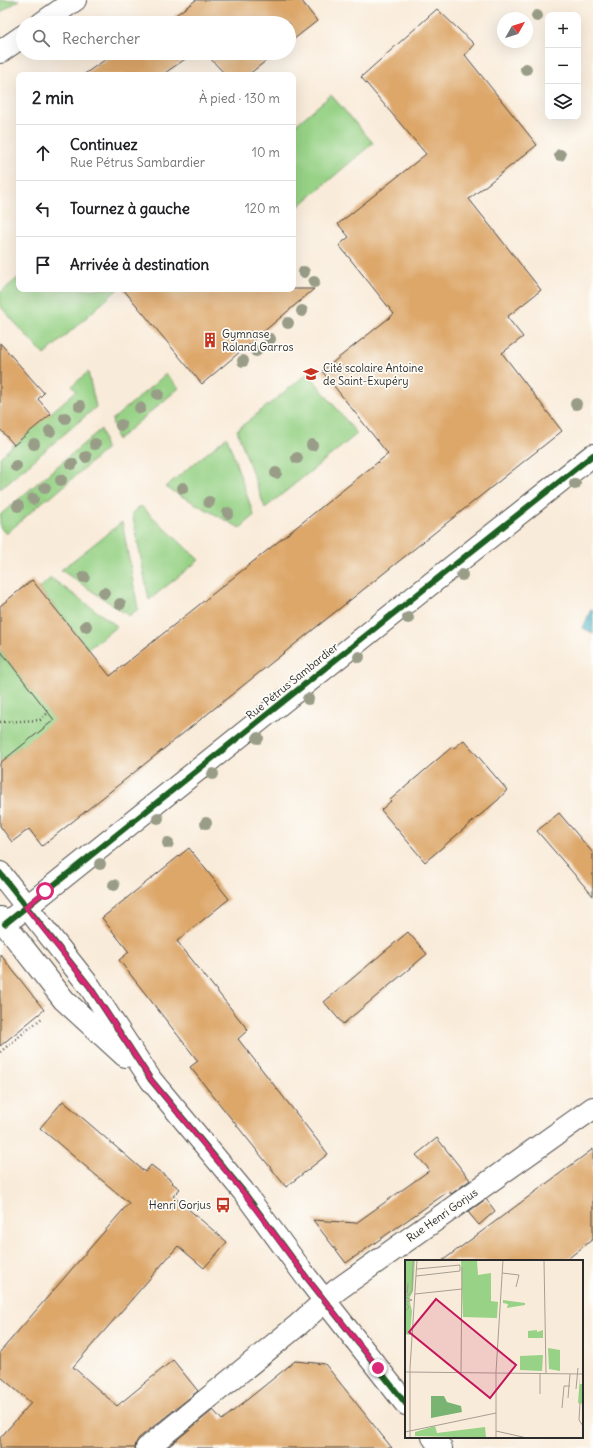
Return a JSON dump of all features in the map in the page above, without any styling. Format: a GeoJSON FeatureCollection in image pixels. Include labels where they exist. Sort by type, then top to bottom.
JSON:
{"type":"FeatureCollection","features":[{"type":"Feature","properties":{"kind":"street"},"geometry":{"type":"LineString","coordinates":[[52,16],[75,0]]}},
{"type":"Feature","properties":{"kind":"street"},"geometry":{"type":"LineString","coordinates":[[0,52],[16,41]]}},
{"type":"Feature","properties":{"kind":"street","name":"Rue Pétrus Sambardier"},"geometry":{"type":"LineString","coordinates":[[2,921],[26,907],[593,455]]}},
{"type":"Feature","properties":{"kind":"street"},"geometry":{"type":"LineString","coordinates":[[0,874],[90,987],[151,1080],[243,1192],[325,1301],[405,1403]]}},
{"type":"Feature","properties":{"kind":"street"},"geometry":{"type":"LineString","coordinates":[[2,921],[64,1000],[151,1080]]}},
{"type":"Feature","properties":{"kind":"street","name":"Rue Henri Gorjus"},"geometry":{"type":"LineString","coordinates":[[147,1448],[298,1325],[337,1290],[593,1108]]}},
{"type":"Feature","properties":{"kind":"street"},"geometry":{"type":"LineString","coordinates":[[434,1438],[441,1448]]}},
{"type":"Feature","properties":{"kind":"path"},"geometry":{"type":"LineString","coordinates":[[0,722],[40,720],[49,712]]}},
{"type":"Feature","properties":{"kind":"path"},"geometry":{"type":"LineString","coordinates":[[0,1052],[47,1014]]}},
{"type":"Feature","properties":{"kind":"green space"},"geometry":{"type":"Polygon","coordinates":[[[0,0],[19,0],[0,13],[0,0]]]}},
{"type":"Feature","properties":{"kind":"green space"},"geometry":{"type":"Polygon","coordinates":[[[331,95],[373,143],[296,208],[296,124],[331,95]]]}},
{"type":"Feature","properties":{"kind":"green space"},"geometry":{"type":"Polygon","coordinates":[[[16,280],[16,292],[115,292],[44,355],[0,306],[0,293],[16,280]]]}},
{"type":"Feature","properties":{"kind":"green space"},"geometry":{"type":"Polygon","coordinates":[[[88,372],[96,407],[0,489],[0,457],[76,391],[72,386],[88,372]]]}},
{"type":"Feature","properties":{"kind":"green space"},"geometry":{"type":"Polygon","coordinates":[[[308,373],[357,434],[265,508],[237,430],[308,373]]]}},
{"type":"Feature","properties":{"kind":"green space"},"geometry":{"type":"Polygon","coordinates":[[[166,374],[179,388],[117,440],[112,420],[166,374]]]}},
{"type":"Feature","properties":{"kind":"green space"},"geometry":{"type":"Polygon","coordinates":[[[101,429],[106,449],[6,534],[0,527],[0,515],[101,429]]]}},
{"type":"Feature","properties":{"kind":"green space"},"geometry":{"type":"Polygon","coordinates":[[[227,437],[254,516],[240,528],[165,487],[227,437]]]}},
{"type":"Feature","properties":{"kind":"green space"},"geometry":{"type":"Polygon","coordinates":[[[141,506],[199,560],[149,600],[132,513],[141,506]]]}},
{"type":"Feature","properties":{"kind":"green space"},"geometry":{"type":"Polygon","coordinates":[[[122,522],[138,609],[129,616],[61,570],[122,522]]]}},
{"type":"Feature","properties":{"kind":"green space"},"geometry":{"type":"Polygon","coordinates":[[[51,578],[117,626],[88,649],[39,588],[51,578]]]}},
{"type":"Feature","properties":{"kind":"green space"},"geometry":{"type":"Polygon","coordinates":[[[0,650],[55,720],[0,763],[0,650]]]}},
{"type":"Feature","properties":{"kind":"water"},"geometry":{"type":"Polygon","coordinates":[[[591,609],[593,610],[593,633],[583,628],[591,609]]]}},
{"type":"Feature","properties":{"kind":"building"},"geometry":{"type":"Polygon","coordinates":[[[196,0],[301,0],[317,21],[296,38],[296,16],[174,16],[196,0]]]}},
{"type":"Feature","properties":{"kind":"building"},"geometry":{"type":"Polygon","coordinates":[[[437,9],[474,44],[465,55],[537,145],[469,199],[541,290],[507,317],[523,337],[502,353],[562,431],[42,846],[29,829],[12,842],[0,826],[0,763],[54,720],[0,650],[0,606],[32,580],[110,676],[388,454],[322,371],[394,314],[339,245],[349,237],[338,224],[426,154],[361,77],[437,9]]]}},
{"type":"Feature","properties":{"kind":"building"},"geometry":{"type":"Polygon","coordinates":[[[105,60],[184,60],[166,72],[87,72],[105,60]]]}},
{"type":"Feature","properties":{"kind":"building"},"geometry":{"type":"Polygon","coordinates":[[[212,60],[267,60],[252,72],[223,72],[212,60]]]}},
{"type":"Feature","properties":{"kind":"building","name":"Gymnase Roland Garros"},"geometry":{"type":"Polygon","coordinates":[[[296,289],[314,289],[202,384],[125,292],[296,292],[296,289]]]}},
{"type":"Feature","properties":{"kind":"building"},"geometry":{"type":"Polygon","coordinates":[[[0,343],[44,393],[38,399],[51,414],[14,445],[0,429],[0,343]]]}},
{"type":"Feature","properties":{"kind":"building"},"geometry":{"type":"Polygon","coordinates":[[[464,740],[507,790],[498,800],[425,862],[381,810],[391,801],[390,800],[452,747],[454,748],[464,740]]]}},
{"type":"Feature","properties":{"kind":"building"},"geometry":{"type":"Polygon","coordinates":[[[559,813],[593,853],[593,896],[537,831],[559,813]]]}},
{"type":"Feature","properties":{"kind":"building"},"geometry":{"type":"Polygon","coordinates":[[[189,848],[229,899],[177,941],[248,1030],[238,1039],[328,1154],[286,1187],[190,1067],[198,1061],[119,960],[129,952],[102,918],[189,848]]]}},
{"type":"Feature","properties":{"kind":"building"},"geometry":{"type":"Polygon","coordinates":[[[408,932],[427,954],[343,1024],[324,1002],[408,932]]]}},
{"type":"Feature","properties":{"kind":"building"},"geometry":{"type":"Polygon","coordinates":[[[0,954],[44,1010],[0,1046],[0,954]]]}},
{"type":"Feature","properties":{"kind":"building"},"geometry":{"type":"Polygon","coordinates":[[[63,1101],[145,1172],[151,1165],[173,1182],[172,1183],[180,1189],[173,1196],[227,1242],[204,1268],[178,1246],[73,1367],[117,1406],[173,1360],[198,1391],[139,1438],[135,1448],[0,1448],[0,1438],[31,1403],[0,1376],[0,1352],[129,1203],[40,1128],[63,1101]]]}},
{"type":"Feature","properties":{"kind":"building"},"geometry":{"type":"Polygon","coordinates":[[[437,1138],[470,1180],[451,1194],[449,1191],[346,1263],[313,1220],[356,1223],[430,1170],[416,1155],[437,1138]]]}},
{"type":"Feature","properties":{"kind":"building"},"geometry":{"type":"Polygon","coordinates":[[[593,1149],[593,1239],[566,1260],[443,1260],[593,1149]]]}},
{"type":"Feature","properties":{"kind":"building"},"geometry":{"type":"Polygon","coordinates":[[[486,1199],[495,1211],[479,1225],[468,1212],[486,1199]]]}},
{"type":"Feature","properties":{"kind":"building"},"geometry":{"type":"Polygon","coordinates":[[[295,1361],[325,1364],[392,1448],[167,1448],[213,1410],[222,1420],[295,1361]]]}},
{"type":"Feature","properties":{"kind":"cycle path"},"geometry":{"type":"LineString","coordinates":[[5,924],[593,455]]}},
{"type":"Feature","properties":{"kind":"cycle path"},"geometry":{"type":"LineString","coordinates":[[0,873],[90,987],[151,1080],[243,1191],[307,1278],[405,1403]]}},
{"type":"Feature","properties":{"kind":"place","name":"Gymnase Roland Garros"},"geometry":{"type":"Point","coordinates":[210,340]}},
{"type":"Feature","properties":{"kind":"place","name":"Cité scolaire Antoine de Saint-Exupéry"},"geometry":{"type":"Point","coordinates":[311,374]}},
{"type":"Feature","properties":{"kind":"place","name":"Henri Gorjus"},"geometry":{"type":"Point","coordinates":[223,1205]}},
{"type":"Feature","properties":{"kind":"route"},"geometry":{"type":"LineString","coordinates":[[45,891],[26,907],[90,987],[151,1080],[243,1192],[307,1278],[378,1368]]}}]}
